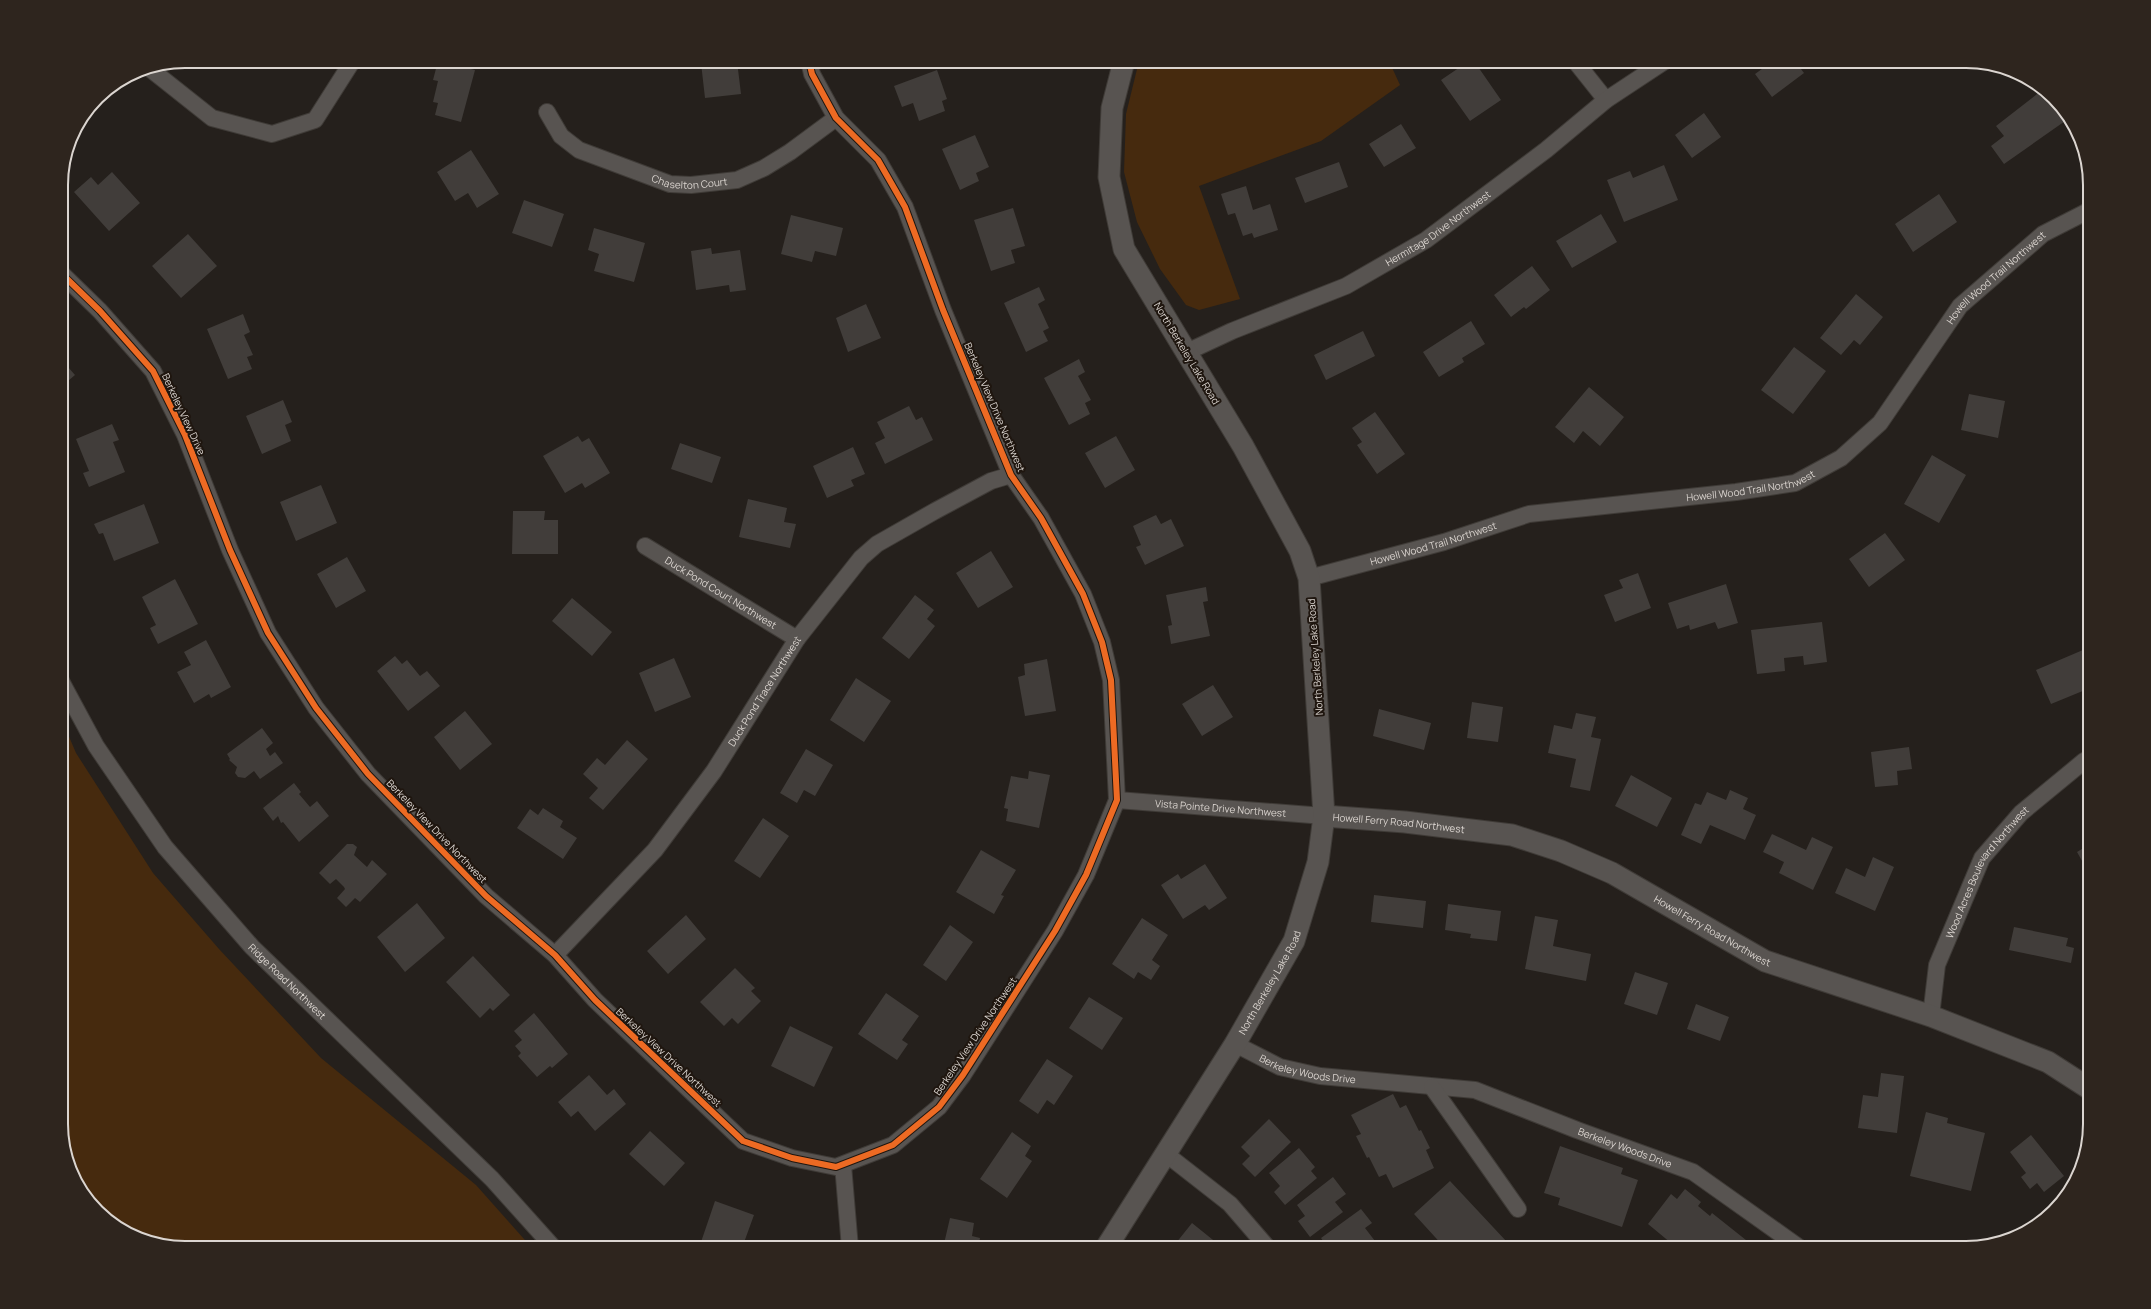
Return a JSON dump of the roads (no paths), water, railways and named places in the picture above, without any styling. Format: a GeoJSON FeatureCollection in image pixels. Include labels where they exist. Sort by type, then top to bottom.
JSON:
{"type":"FeatureCollection","features":[{"type":"Feature","properties":{"kind":"street"},"geometry":{"type":"LineString","coordinates":[[154,72],[212,118],[272,134],[315,120],[348,68]]}},
{"type":"Feature","properties":{"kind":"street"},"geometry":{"type":"LineString","coordinates":[[811,68],[812,74],[836,118]]}},
{"type":"Feature","properties":{"kind":"street","name":"North Berkeley Lake Road"},"geometry":{"type":"LineString","coordinates":[[1110,1241],[1235,1044],[1294,942],[1318,862],[1324,816],[1309,578],[1300,551],[1254,467],[1187,352],[1124,249],[1109,177],[1112,108],[1122,68]]}},
{"type":"Feature","properties":{"kind":"street"},"geometry":{"type":"LineString","coordinates":[[1581,68],[1606,100]]}},
{"type":"Feature","properties":{"kind":"street","name":"Hermitage Drive Northwest"},"geometry":{"type":"LineString","coordinates":[[1187,352],[1232,331],[1346,286],[1426,240],[1546,150],[1606,100],[1654,68]]}},
{"type":"Feature","properties":{"kind":"street","name":"Chaselton Court"},"geometry":{"type":"LineString","coordinates":[[547,112],[561,136],[579,150],[670,184],[691,185],[737,180],[764,168],[836,118]]}},
{"type":"Feature","properties":{"kind":"street","name":"Berkeley View Drive Northwest"},"geometry":{"type":"LineString","coordinates":[[248,591],[268,633],[316,708],[368,774],[486,896],[555,955],[595,1000],[743,1141],[792,1158],[836,1167],[893,1145],[939,1107],[963,1075],[1055,931],[1086,875],[1117,800],[1111,680],[1102,642],[1083,594],[1041,518],[1011,475],[943,310],[905,207],[878,160],[836,118]]}},
{"type":"Feature","properties":{"kind":"street","name":"Howell Wood Trail Northwest"},"geometry":{"type":"LineString","coordinates":[[1309,578],[1444,542],[1529,514],[1736,492],[1795,483],[1840,458],[1880,423],[1960,306],[2043,234],[2083,214]]}},
{"type":"Feature","properties":{"kind":"street","name":"Berkeley View Drive"},"geometry":{"type":"LineString","coordinates":[[68,280],[100,311],[153,371],[185,435],[248,591]]}},
{"type":"Feature","properties":{"kind":"street","name":"Duck Pond Trace Northwest"},"geometry":{"type":"LineString","coordinates":[[555,955],[655,850],[714,771],[797,639],[861,558],[877,544],[991,481],[1011,475]]}},
{"type":"Feature","properties":{"kind":"street","name":"Duck Pond Court Northwest"},"geometry":{"type":"LineString","coordinates":[[645,546],[797,639]]}},
{"type":"Feature","properties":{"kind":"street","name":"Ridge Road Northwest"},"geometry":{"type":"LineString","coordinates":[[68,694],[96,746],[165,847],[246,942],[492,1179],[548,1241]]}},
{"type":"Feature","properties":{"kind":"street","name":"Wood Acres Boulevard Northwest"},"geometry":{"type":"LineString","coordinates":[[1931,1016],[1937,965],[1982,858],[2021,813],[2083,762]]}},
{"type":"Feature","properties":{"kind":"street","name":"Vista Pointe Drive Northwest"},"geometry":{"type":"LineString","coordinates":[[1117,800],[1324,816]]}},
{"type":"Feature","properties":{"kind":"street","name":"Howell Ferry Road Northwest"},"geometry":{"type":"LineString","coordinates":[[1324,816],[1405,822],[1512,835],[1561,851],[1612,873],[1765,961],[1931,1016],[2048,1062],[2083,1084]]}},
{"type":"Feature","properties":{"kind":"street","name":"Berkeley Woods Drive"},"geometry":{"type":"LineString","coordinates":[[1235,1044],[1280,1067],[1320,1076],[1475,1090],[1577,1130],[1693,1172],[1790,1241]]}},
{"type":"Feature","properties":{"kind":"street"},"geometry":{"type":"LineString","coordinates":[[1432,1087],[1518,1209]]}},
{"type":"Feature","properties":{"kind":"street"},"geometry":{"type":"LineString","coordinates":[[1166,1154],[1230,1204],[1262,1241]]}},
{"type":"Feature","properties":{"kind":"street"},"geometry":{"type":"LineString","coordinates":[[843,1165],[849,1241]]}}]}
